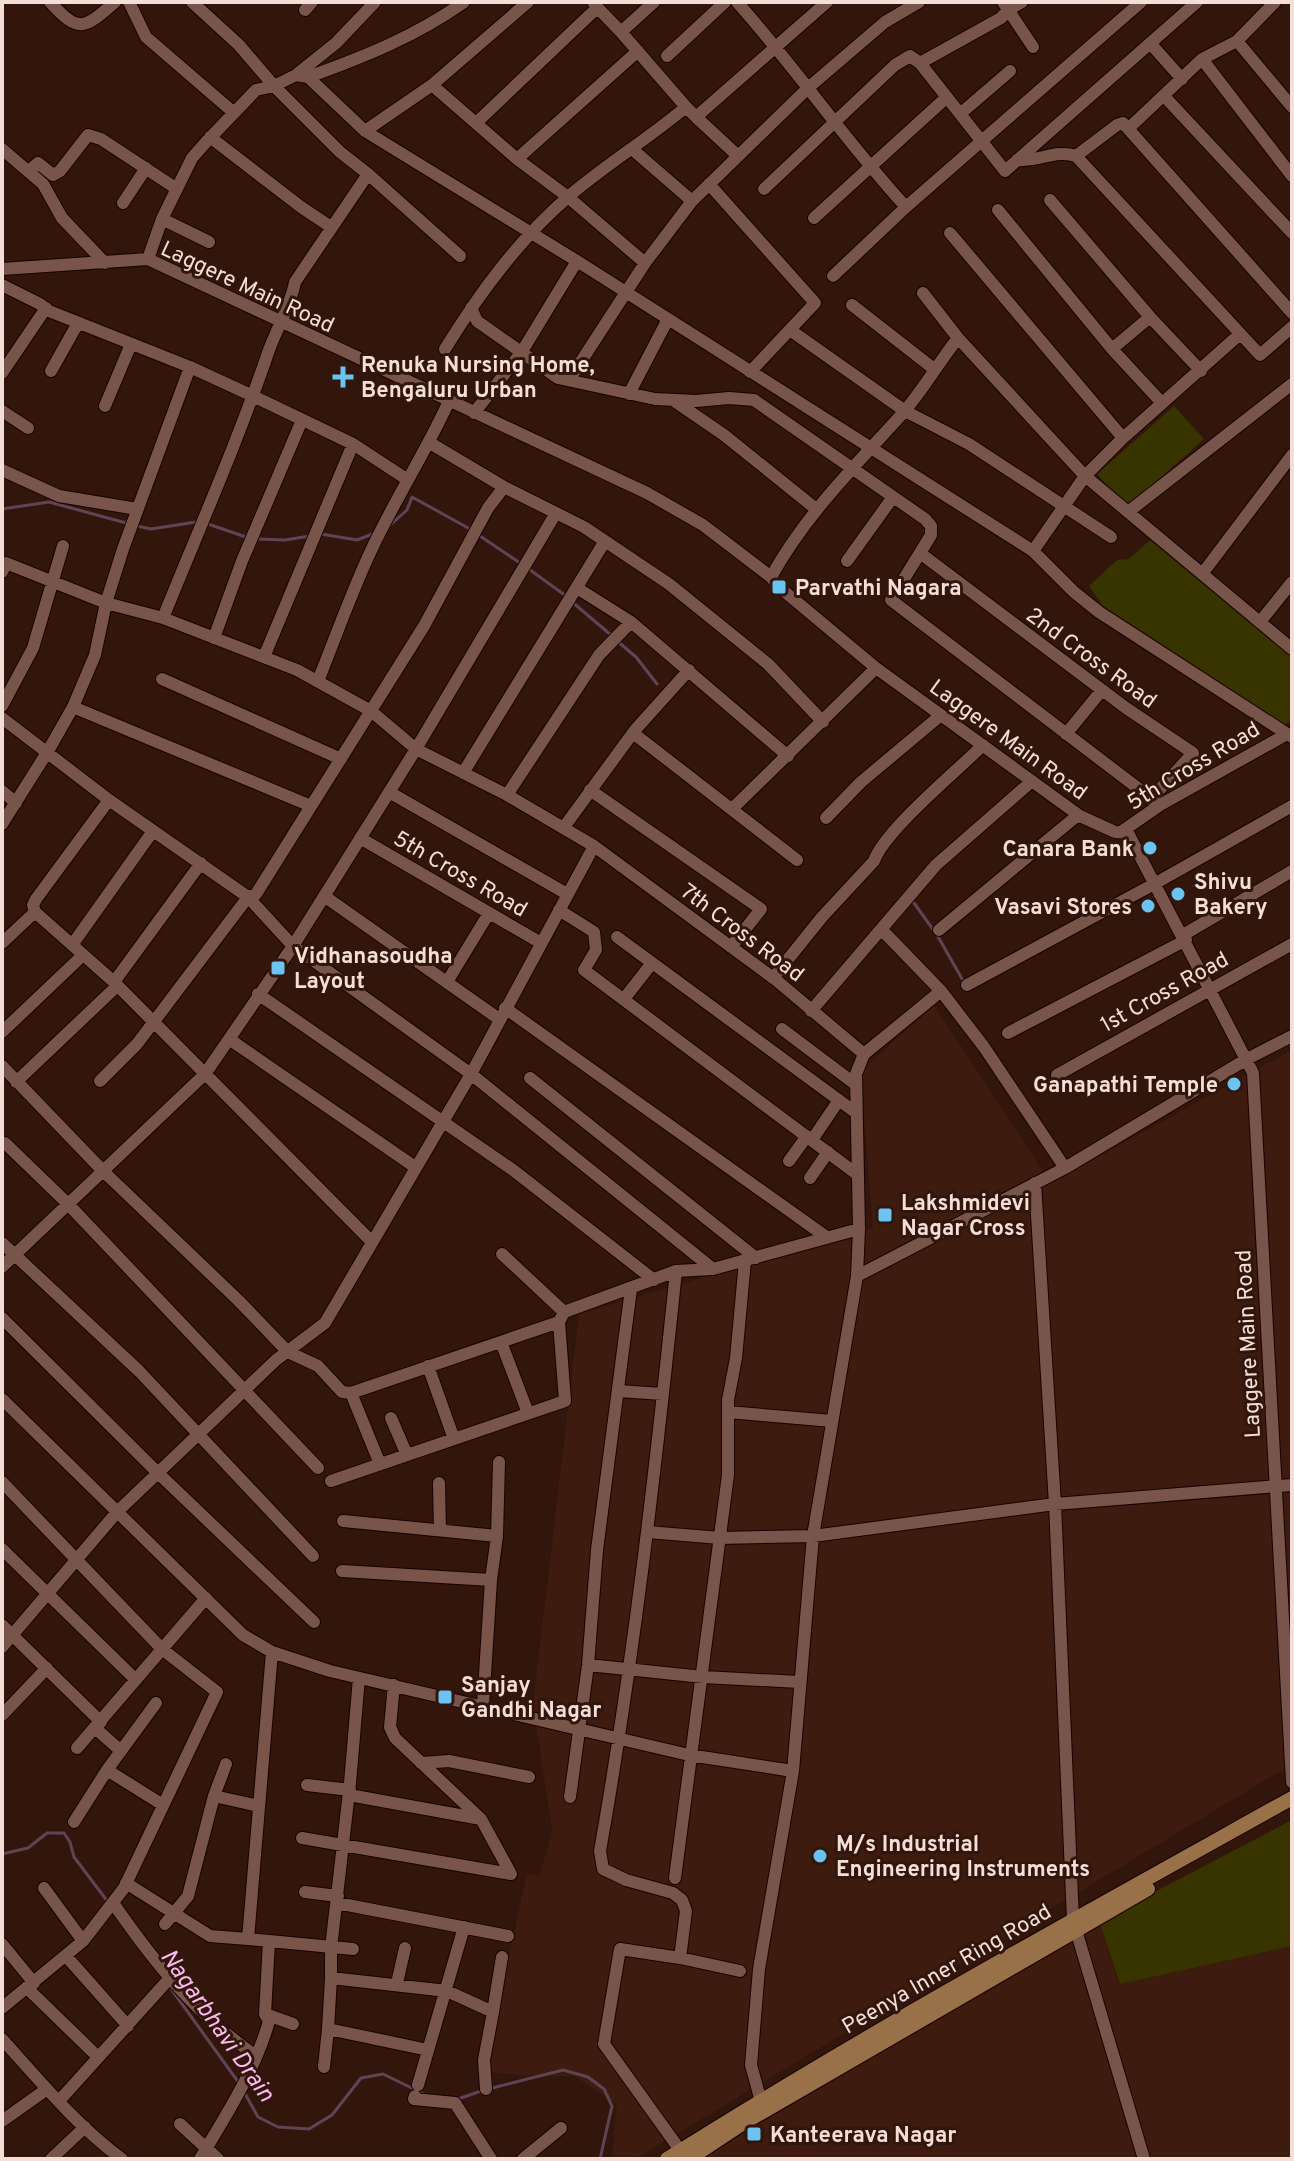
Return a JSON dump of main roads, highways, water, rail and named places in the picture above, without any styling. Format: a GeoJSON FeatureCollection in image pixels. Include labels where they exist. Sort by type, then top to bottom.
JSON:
{"type":"FeatureCollection","features":[{"type":"Feature","properties":{"kind":"main road","name":"Peenya Inner Ring Road"},"geometry":{"type":"LineString","coordinates":[[667,2159],[685,2155],[1292,1798]]}},
{"type":"Feature","properties":{"kind":"main road","name":"Peenya Inner Ring Road"},"geometry":{"type":"LineString","coordinates":[[1074,1926],[1292,1809]]}},
{"type":"Feature","properties":{"kind":"waterway"},"geometry":{"type":"LineString","coordinates":[[389,526],[407,510],[412,497],[470,529]]}},
{"type":"Feature","properties":{"kind":"waterway"},"geometry":{"type":"LineString","coordinates":[[2,509],[49,502],[130,524]]}},
{"type":"Feature","properties":{"kind":"waterway"},"geometry":{"type":"LineString","coordinates":[[137,526],[151,529],[196,522]]}},
{"type":"Feature","properties":{"kind":"waterway"},"geometry":{"type":"LineString","coordinates":[[208,524],[246,537]]}},
{"type":"Feature","properties":{"kind":"waterway"},"geometry":{"type":"LineString","coordinates":[[321,534],[357,540],[375,533]]}},
{"type":"Feature","properties":{"kind":"waterway"},"geometry":{"type":"LineString","coordinates":[[477,534],[520,563]]}},
{"type":"Feature","properties":{"kind":"waterway"},"geometry":{"type":"LineString","coordinates":[[257,539],[285,540],[310,536]]}},
{"type":"Feature","properties":{"kind":"waterway"},"geometry":{"type":"LineString","coordinates":[[526,567],[566,596]]}},
{"type":"Feature","properties":{"kind":"waterway"},"geometry":{"type":"LineString","coordinates":[[571,601],[611,635]]}},
{"type":"Feature","properties":{"kind":"waterway"},"geometry":{"type":"LineString","coordinates":[[616,640],[636,657],[657,684]]}},
{"type":"Feature","properties":{"kind":"waterway"},"geometry":{"type":"LineString","coordinates":[[914,903],[937,935],[965,984]]}},
{"type":"Feature","properties":{"kind":"waterway","name":"Nagarbhavi Drain"},"geometry":{"type":"LineString","coordinates":[[2,1854],[28,1848],[47,1833],[64,1833],[74,1857],[108,1902]]}},
{"type":"Feature","properties":{"kind":"waterway","name":"Nagarbhavi Drain"},"geometry":{"type":"LineString","coordinates":[[169,1986],[239,2083]]}},
{"type":"Feature","properties":{"kind":"waterway","name":"Nagarbhavi Drain"},"geometry":{"type":"LineString","coordinates":[[492,2088],[563,2070],[588,2077],[604,2089],[612,2106],[600,2159]]}},
{"type":"Feature","properties":{"kind":"waterway","name":"Nagarbhavi Drain"},"geometry":{"type":"LineString","coordinates":[[243,2090],[258,2117],[278,2127],[309,2129],[332,2115],[361,2078],[383,2074],[426,2095]]}},
{"type":"Feature","properties":{"kind":"waterway","name":"Nagarbhavi Drain"},"geometry":{"type":"LineString","coordinates":[[458,2099],[484,2090]]}},
{"type":"Feature","properties":{"kind":"place","name":"Renuka Nursing Home, Bengaluru Urban"},"geometry":{"type":"Point","coordinates":[343,377]}},
{"type":"Feature","properties":{"kind":"place","name":"Parvathi Nagara"},"geometry":{"type":"Point","coordinates":[779,587]}},
{"type":"Feature","properties":{"kind":"place","name":"Canara Bank"},"geometry":{"type":"Point","coordinates":[1150,848]}},
{"type":"Feature","properties":{"kind":"place","name":"Shivu Bakery"},"geometry":{"type":"Point","coordinates":[1178,894]}},
{"type":"Feature","properties":{"kind":"place","name":"Vasavi Stores"},"geometry":{"type":"Point","coordinates":[1148,906]}},
{"type":"Feature","properties":{"kind":"place","name":"Vidhanasoudha Layout"},"geometry":{"type":"Point","coordinates":[278,968]}},
{"type":"Feature","properties":{"kind":"place","name":"Ganapathi Temple"},"geometry":{"type":"Point","coordinates":[1234,1084]}},
{"type":"Feature","properties":{"kind":"place","name":"Lakshmidevi Nagar Cross"},"geometry":{"type":"Point","coordinates":[885,1215]}},
{"type":"Feature","properties":{"kind":"place","name":"Sanjay Gandhi Nagar"},"geometry":{"type":"Point","coordinates":[445,1697]}},
{"type":"Feature","properties":{"kind":"place","name":"M/s Industrial Engineering Instruments"},"geometry":{"type":"Point","coordinates":[820,1856]}},
{"type":"Feature","properties":{"kind":"place","name":"Kanteerava Nagar"},"geometry":{"type":"Point","coordinates":[754,2134]}}]}
